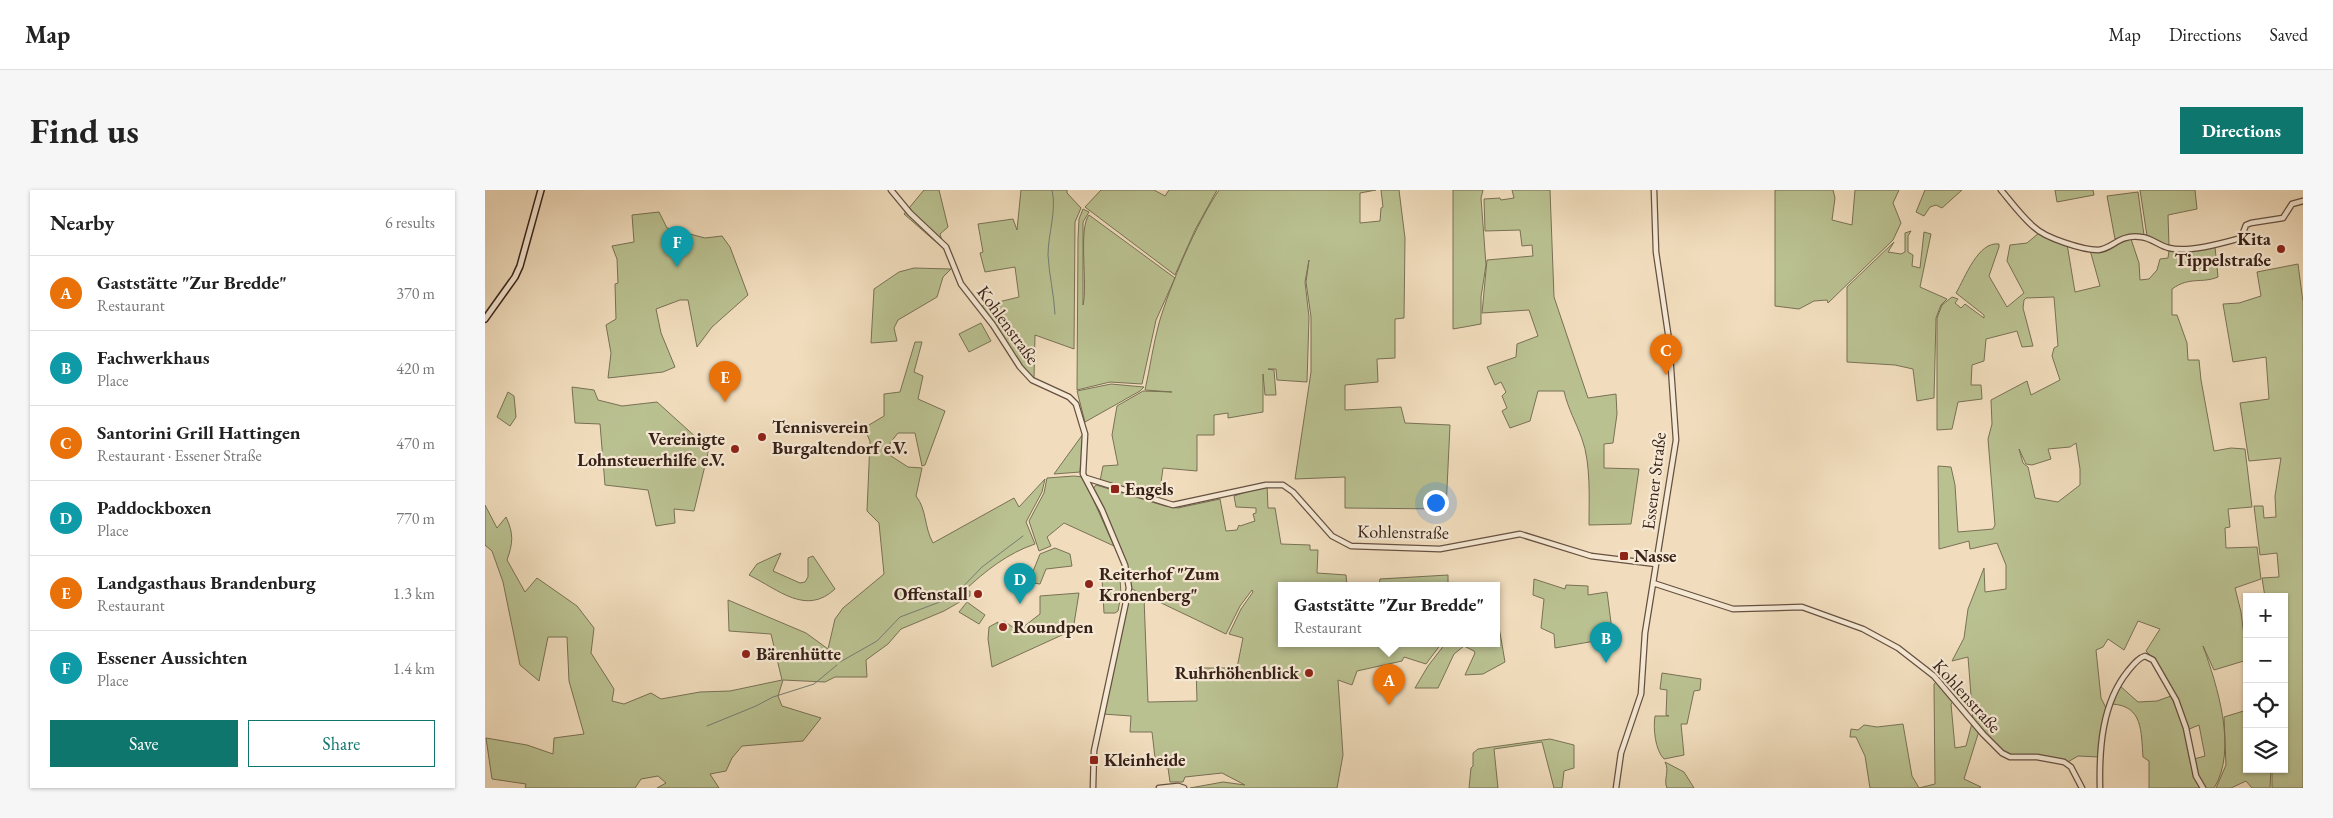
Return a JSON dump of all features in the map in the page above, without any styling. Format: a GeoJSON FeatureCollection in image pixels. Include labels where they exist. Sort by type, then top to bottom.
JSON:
{"type":"FeatureCollection","features":[{"type":"Feature","properties":{"kind":"main road"},"geometry":{"type":"LineString","coordinates":[[485,319],[520,266],[541,190]]}},
{"type":"Feature","properties":{"kind":"street","name":"Kohlenstraße"},"geometry":{"type":"LineString","coordinates":[[891,190],[910,213],[946,247],[961,284],[993,325],[1020,367],[1032,380],[1069,397],[1076,404],[1085,438],[1084,476],[1173,505],[1232,494],[1261,486],[1283,485],[1293,492],[1332,536],[1351,546],[1440,549],[1520,534],[1591,556],[1656,564]]}},
{"type":"Feature","properties":{"kind":"street","name":"Essener Straße"},"geometry":{"type":"LineString","coordinates":[[1616,788],[1621,753],[1641,694],[1646,625],[1676,440],[1669,340],[1655,252],[1654,190]]}},
{"type":"Feature","properties":{"kind":"street"},"geometry":{"type":"LineString","coordinates":[[2001,190],[2037,230],[2076,246],[2101,250],[2119,239],[2140,237],[2170,248],[2185,249],[2233,240],[2242,237],[2249,223],[2283,218],[2292,204],[2303,201]]}},
{"type":"Feature","properties":{"kind":"street"},"geometry":{"type":"LineString","coordinates":[[1084,476],[1125,565],[1129,588],[1094,751],[1093,788]]}},
{"type":"Feature","properties":{"kind":"street","name":"Kohlenstraße"},"geometry":{"type":"LineString","coordinates":[[1653,583],[1733,610],[1802,607],[1863,629],[1905,653],[1935,676],[1983,734],[2002,753],[2010,756],[2037,757],[2064,762],[2071,767],[2082,788]]}},
{"type":"Feature","properties":{"kind":"street"},"geometry":{"type":"LineString","coordinates":[[2100,788],[2099,766],[2102,738],[2112,698],[2127,671],[2139,658],[2147,656],[2156,665],[2176,700],[2186,728],[2196,776],[2203,788]]}},
{"type":"Feature","properties":{"kind":"street"},"geometry":{"type":"LineString","coordinates":[[1159,788],[1178,786],[1184,788]]}},
{"type":"Feature","properties":{"kind":"green space"},"geometry":{"type":"Polygon","coordinates":[[[924,190],[939,190],[948,227],[940,234],[945,250],[904,214],[924,190]]]}},
{"type":"Feature","properties":{"kind":"green space"},"geometry":{"type":"Polygon","coordinates":[[[1021,190],[1067,190],[1067,193],[1081,208],[1075,222],[1074,349],[1035,335],[1034,378],[1012,353],[982,306],[1019,297],[1015,267],[985,272],[980,253],[983,252],[978,224],[1013,219],[1017,230],[1021,190]]]}},
{"type":"Feature","properties":{"kind":"green space"},"geometry":{"type":"Polygon","coordinates":[[[1101,190],[1154,190],[1165,196],[1169,190],[1217,190],[1195,230],[1175,275],[1085,207],[1101,190]]]}},
{"type":"Feature","properties":{"kind":"green space"},"geometry":{"type":"Polygon","coordinates":[[[1219,190],[1376,190],[1360,193],[1360,223],[1380,221],[1381,208],[1383,207],[1381,190],[1399,190],[1405,238],[1404,318],[1395,319],[1395,358],[1377,359],[1378,382],[1345,385],[1345,410],[1401,407],[1405,423],[1450,425],[1446,509],[1345,508],[1345,477],[1295,479],[1311,372],[1311,317],[1306,282],[1309,260],[1305,282],[1309,317],[1307,382],[1277,380],[1276,369],[1268,369],[1274,370],[1276,395],[1265,395],[1263,374],[1263,412],[1228,418],[1228,413],[1214,415],[1214,435],[1197,435],[1197,471],[1163,468],[1159,497],[1155,498],[1100,481],[1103,466],[1118,465],[1112,435],[1117,406],[1143,391],[1172,392],[1145,390],[1157,331],[1170,290],[1185,254],[1219,190]]]}},
{"type":"Feature","properties":{"kind":"green space"},"geometry":{"type":"Polygon","coordinates":[[[1453,190],[1483,190],[1481,198],[1486,265],[1481,297],[1481,324],[1453,329],[1453,190]]]}},
{"type":"Feature","properties":{"kind":"green space"},"geometry":{"type":"Polygon","coordinates":[[[1512,190],[1550,190],[1554,297],[1588,398],[1616,394],[1617,414],[1613,443],[1604,444],[1604,468],[1639,469],[1631,524],[1589,525],[1587,459],[1582,439],[1564,391],[1538,391],[1530,421],[1510,428],[1502,411],[1507,408],[1502,396],[1506,392],[1501,382],[1495,385],[1487,367],[1516,357],[1517,344],[1538,336],[1529,310],[1482,313],[1487,260],[1533,256],[1532,245],[1522,246],[1520,230],[1485,231],[1484,199],[1500,198],[1501,200],[1514,198],[1512,190]]]}},
{"type":"Feature","properties":{"kind":"green space"},"geometry":{"type":"Polygon","coordinates":[[[1775,190],[1833,190],[1835,198],[1832,220],[1852,225],[1855,190],[1899,190],[1893,203],[1901,223],[1893,240],[1828,303],[1827,300],[1814,301],[1799,309],[1775,306],[1775,190]]]}},
{"type":"Feature","properties":{"kind":"green space"},"geometry":{"type":"Polygon","coordinates":[[[1925,190],[1962,190],[1942,208],[1936,205],[1930,207],[1924,216],[1916,212],[1925,190]]]}},
{"type":"Feature","properties":{"kind":"green space"},"geometry":{"type":"Polygon","coordinates":[[[2055,190],[2093,190],[2094,195],[2057,202],[2055,190]]]}},
{"type":"Feature","properties":{"kind":"green space"},"geometry":{"type":"Polygon","coordinates":[[[2140,190],[2195,190],[2197,209],[2168,215],[2169,246],[2147,236],[2140,190]]]}},
{"type":"Feature","properties":{"kind":"green space"},"geometry":{"type":"Polygon","coordinates":[[[2138,192],[2144,235],[2130,235],[2115,239],[2107,196],[2138,192]]]}},
{"type":"Feature","properties":{"kind":"green space"},"geometry":{"type":"Polygon","coordinates":[[[1083,209],[1089,212],[1083,222],[1083,305],[1085,285],[1084,232],[1089,215],[1175,278],[1156,320],[1142,384],[1110,382],[1077,390],[1078,239],[1079,219],[1083,209]]]}},
{"type":"Feature","properties":{"kind":"green space"},"geometry":{"type":"Polygon","coordinates":[[[659,212],[667,228],[705,238],[722,236],[730,247],[748,295],[712,327],[697,347],[688,300],[680,300],[656,309],[661,333],[675,367],[663,372],[608,378],[611,353],[606,325],[616,319],[615,284],[618,283],[617,259],[612,246],[634,242],[632,215],[659,212]]]}},
{"type":"Feature","properties":{"kind":"green space"},"geometry":{"type":"Polygon","coordinates":[[[1911,231],[1908,236],[1908,252],[1913,255],[1912,266],[1920,268],[1924,232],[1931,234],[1920,287],[1947,299],[1941,305],[1936,318],[1934,398],[1917,401],[1913,369],[1895,365],[1847,362],[1847,287],[1894,242],[1888,252],[1901,254],[1905,252],[1905,233],[1911,231]]]}},
{"type":"Feature","properties":{"kind":"green space"},"geometry":{"type":"Polygon","coordinates":[[[2039,233],[2067,244],[2075,292],[2100,286],[2090,250],[2096,251],[2131,239],[2139,263],[2140,280],[2149,279],[2157,270],[2160,259],[2168,258],[2169,251],[2215,247],[2218,277],[2190,281],[2172,289],[2172,315],[2177,315],[2187,343],[2188,360],[2199,360],[2214,451],[2231,448],[2245,449],[2252,507],[2228,509],[2230,527],[2225,528],[2226,548],[2257,547],[2261,579],[2235,588],[2243,628],[2243,661],[2214,670],[2203,646],[2219,698],[2225,737],[2221,773],[2214,788],[2149,788],[2149,761],[2143,757],[2142,738],[2135,715],[2130,709],[2112,704],[2119,685],[2138,702],[2157,701],[2171,696],[2153,658],[2146,651],[2160,629],[2138,621],[2124,650],[2108,639],[2103,647],[2096,650],[2101,698],[2107,710],[2099,757],[2078,756],[2066,763],[2060,760],[2014,757],[2003,752],[1973,721],[1968,657],[1952,661],[1964,638],[1968,609],[1984,568],[1985,592],[2006,589],[2006,565],[1997,543],[1970,549],[1969,541],[1939,549],[1938,466],[1951,467],[1955,485],[1958,532],[1993,529],[1995,525],[1988,439],[1992,424],[1991,400],[2027,381],[2031,395],[2060,380],[2052,356],[2054,348],[2058,346],[2054,297],[2026,298],[2024,300],[2023,308],[2033,346],[2022,347],[2017,331],[1986,339],[1984,361],[1972,365],[1971,385],[1981,385],[1982,399],[1958,402],[1952,429],[1937,430],[1937,318],[1942,305],[1952,297],[1958,299],[1955,303],[1961,308],[1965,304],[1984,318],[1984,315],[1956,293],[1973,262],[1985,248],[1991,245],[1999,244],[1999,247],[1989,276],[2007,307],[2024,293],[2007,261],[2010,245],[2027,243],[2039,233]],[[2076,443],[2070,447],[2048,449],[2051,459],[2032,465],[2026,464],[2019,449],[2023,463],[2028,467],[2035,498],[2058,502],[2080,485],[2080,469],[2076,443]],[[2173,700],[2182,720],[2194,759],[2205,756],[2199,725],[2187,730],[2173,700]]]}},
{"type":"Feature","properties":{"kind":"green space"},"geometry":{"type":"Polygon","coordinates":[[[2298,264],[2303,302],[2303,788],[2272,788],[2272,773],[2288,773],[2288,593],[2264,593],[2262,578],[2279,577],[2277,553],[2260,555],[2254,506],[2263,506],[2264,518],[2276,517],[2275,496],[2281,458],[2249,461],[2240,403],[2269,399],[2266,357],[2233,362],[2223,304],[2239,303],[2261,296],[2257,272],[2298,264]]]}},
{"type":"Feature","properties":{"kind":"green space"},"geometry":{"type":"Polygon","coordinates":[[[914,268],[951,269],[943,277],[937,297],[898,320],[894,328],[897,341],[871,343],[874,289],[899,272],[914,268]]]}},
{"type":"Feature","properties":{"kind":"green space"},"geometry":{"type":"Polygon","coordinates":[[[981,323],[991,341],[969,352],[959,334],[981,323]]]}},
{"type":"Feature","properties":{"kind":"green space"},"geometry":{"type":"Polygon","coordinates":[[[915,342],[922,342],[914,372],[923,376],[918,399],[945,411],[925,465],[922,466],[915,433],[898,433],[890,443],[891,456],[908,467],[922,468],[916,496],[920,501],[933,543],[1014,498],[1019,507],[1045,479],[1042,492],[1026,522],[1035,544],[1015,552],[980,576],[964,591],[970,591],[970,596],[944,611],[901,629],[888,644],[866,660],[867,677],[835,677],[825,682],[783,680],[778,696],[782,706],[821,718],[803,741],[742,746],[732,758],[726,771],[710,774],[719,788],[657,788],[666,783],[658,776],[641,779],[635,788],[525,788],[526,784],[492,779],[486,738],[527,745],[553,754],[554,738],[584,734],[569,681],[567,637],[548,637],[539,681],[520,665],[503,582],[492,551],[485,545],[485,505],[497,528],[506,517],[512,538],[507,560],[525,592],[537,578],[577,606],[594,628],[591,653],[614,689],[612,701],[624,704],[651,693],[661,699],[700,692],[730,691],[782,680],[771,634],[729,631],[728,600],[806,633],[828,649],[835,619],[843,608],[884,574],[879,523],[867,511],[870,441],[864,428],[884,416],[884,394],[900,392],[915,342]]]}},
{"type":"Feature","properties":{"kind":"green space"},"geometry":{"type":"Polygon","coordinates":[[[1111,384],[1144,387],[1085,422],[1077,391],[1111,384]]]}},
{"type":"Feature","properties":{"kind":"green space"},"geometry":{"type":"Polygon","coordinates":[[[572,387],[594,390],[598,400],[622,406],[657,402],[709,449],[694,511],[674,509],[675,523],[656,526],[648,490],[605,485],[600,424],[575,423],[572,387]]]}},
{"type":"Feature","properties":{"kind":"green space"},"geometry":{"type":"Polygon","coordinates":[[[508,392],[514,396],[516,417],[510,426],[497,417],[508,392]]]}},
{"type":"Feature","properties":{"kind":"green space"},"geometry":{"type":"Polygon","coordinates":[[[1083,434],[1080,472],[1054,474],[1083,434]]]}},
{"type":"Feature","properties":{"kind":"green space"},"geometry":{"type":"Polygon","coordinates":[[[1083,477],[1114,546],[1064,523],[1047,537],[1051,546],[1039,551],[1029,521],[1044,493],[1047,478],[1083,477]]]}},
{"type":"Feature","properties":{"kind":"green space"},"geometry":{"type":"Polygon","coordinates":[[[1096,485],[1165,506],[1178,508],[1220,499],[1226,531],[1237,530],[1239,525],[1255,521],[1253,514],[1256,513],[1256,508],[1236,507],[1234,496],[1267,485],[1268,508],[1275,508],[1281,544],[1310,545],[1310,550],[1318,550],[1317,573],[1346,575],[1347,582],[1278,582],[1278,647],[1439,647],[1426,664],[1404,657],[1402,661],[1357,671],[1352,685],[1338,680],[1343,755],[1337,788],[1190,788],[1223,782],[1245,785],[1222,773],[1185,777],[1183,782],[1170,782],[1168,768],[1156,766],[1152,732],[1130,732],[1131,716],[1103,714],[1130,591],[1144,598],[1148,702],[1197,701],[1196,668],[1237,668],[1243,638],[1229,634],[1241,609],[1253,592],[1252,590],[1240,606],[1226,634],[1130,588],[1121,552],[1093,489],[1096,485]]]}},
{"type":"Feature","properties":{"kind":"green space"},"geometry":{"type":"Polygon","coordinates":[[[1055,548],[1070,554],[1072,566],[1046,569],[1040,584],[1033,583],[1030,579],[1040,554],[1055,548]]]}},
{"type":"Feature","properties":{"kind":"green space"},"geometry":{"type":"Polygon","coordinates":[[[781,553],[773,571],[800,583],[805,582],[808,577],[808,558],[813,556],[835,589],[824,597],[814,600],[803,600],[792,598],[749,575],[757,564],[781,553]]]}},
{"type":"Feature","properties":{"kind":"green space"},"geometry":{"type":"Polygon","coordinates":[[[1448,575],[1448,582],[1380,582],[1380,579],[1448,575]]]}},
{"type":"Feature","properties":{"kind":"green space"},"geometry":{"type":"Polygon","coordinates":[[[1102,578],[1120,578],[1121,595],[1118,611],[1115,613],[1104,613],[1102,578]]]}},
{"type":"Feature","properties":{"kind":"green space"},"geometry":{"type":"Polygon","coordinates":[[[1534,579],[1565,589],[1566,585],[1588,586],[1588,595],[1607,592],[1612,630],[1618,637],[1555,648],[1554,634],[1541,628],[1544,599],[1533,595],[1534,579]]]}},
{"type":"Feature","properties":{"kind":"green space"},"geometry":{"type":"Polygon","coordinates":[[[1079,593],[1073,630],[992,667],[988,639],[989,627],[1004,621],[1018,631],[1040,614],[1040,596],[1079,593]]]}},
{"type":"Feature","properties":{"kind":"green space"},"geometry":{"type":"Polygon","coordinates":[[[967,602],[985,615],[979,624],[959,612],[967,602]]]}},
{"type":"Feature","properties":{"kind":"green space"},"geometry":{"type":"Polygon","coordinates":[[[1500,633],[1505,662],[1483,674],[1465,675],[1475,653],[1466,647],[1500,647],[1500,633]]]}},
{"type":"Feature","properties":{"kind":"green space"},"geometry":{"type":"Polygon","coordinates":[[[1443,647],[1463,647],[1454,654],[1438,688],[1415,688],[1428,666],[1443,647]]]}},
{"type":"Feature","properties":{"kind":"green space"},"geometry":{"type":"Polygon","coordinates":[[[1662,673],[1701,679],[1700,690],[1694,691],[1687,724],[1681,724],[1684,755],[1664,759],[1655,739],[1654,727],[1655,716],[1669,716],[1666,715],[1667,690],[1660,689],[1662,673]]]}},
{"type":"Feature","properties":{"kind":"green space"},"geometry":{"type":"Polygon","coordinates":[[[1937,681],[1954,701],[1951,704],[1955,748],[1966,746],[1972,723],[1979,731],[1964,779],[1981,787],[1979,788],[1919,788],[1935,784],[1934,684],[1937,681]]]}},
{"type":"Feature","properties":{"kind":"green space"},"geometry":{"type":"Polygon","coordinates":[[[2243,711],[2243,773],[2271,773],[2270,788],[2252,788],[2246,781],[2231,788],[2216,788],[2226,765],[2224,717],[2243,711]]]}},
{"type":"Feature","properties":{"kind":"green space"},"geometry":{"type":"Polygon","coordinates":[[[1903,724],[1912,776],[1919,788],[1870,788],[1865,756],[1856,737],[1850,737],[1851,729],[1858,730],[1864,725],[1877,727],[1903,724]]]}},
{"type":"Feature","properties":{"kind":"green space"},"geometry":{"type":"Polygon","coordinates":[[[1550,739],[1574,745],[1574,768],[1564,771],[1562,788],[1554,788],[1542,742],[1494,749],[1498,788],[1469,788],[1473,753],[1478,749],[1550,739]]]}},
{"type":"Feature","properties":{"kind":"green space"},"geometry":{"type":"Polygon","coordinates":[[[1665,762],[1684,772],[1694,788],[1667,788],[1665,762]]]}},
{"type":"Feature","properties":{"kind":"waterway"},"geometry":{"type":"LineString","coordinates":[[1052,190],[1053,214],[1048,255],[1055,314]]}},
{"type":"Feature","properties":{"kind":"waterway"},"geometry":{"type":"LineString","coordinates":[[840,662],[877,641],[900,617],[953,597],[982,567],[1023,536]]}},
{"type":"Feature","properties":{"kind":"waterway"},"geometry":{"type":"LineString","coordinates":[[707,726],[773,697],[814,684],[837,665]]}},
{"type":"Feature","properties":{"kind":"place","name":"Kita Tippelstraße"},"geometry":{"type":"Point","coordinates":[2281,249]}},
{"type":"Feature","properties":{"kind":"place","name":"Essener Aussichten"},"geometry":{"type":"Point","coordinates":[677,267]}},
{"type":"Feature","properties":{"kind":"place","name":"Santorini Grill Hattingen"},"geometry":{"type":"Point","coordinates":[1666,375]}},
{"type":"Feature","properties":{"kind":"place","name":"Landgasthaus Brandenburg"},"geometry":{"type":"Point","coordinates":[725,402]}},
{"type":"Feature","properties":{"kind":"place","name":"Tennisverein Burgaltendorf e.V."},"geometry":{"type":"Point","coordinates":[762,437]}},
{"type":"Feature","properties":{"kind":"place","name":"Vereinigte Lohnsteuerhilfe e.V."},"geometry":{"type":"Point","coordinates":[735,449]}},
{"type":"Feature","properties":{"kind":"place","name":"Engels"},"geometry":{"type":"Point","coordinates":[1115,489]}},
{"type":"Feature","properties":{"kind":"place","name":"Nasse"},"geometry":{"type":"Point","coordinates":[1624,556]}},
{"type":"Feature","properties":{"kind":"place","name":"Reiterhof \"Zum Kronenberg\""},"geometry":{"type":"Point","coordinates":[1089,584]}},
{"type":"Feature","properties":{"kind":"place","name":"Offenstall"},"geometry":{"type":"Point","coordinates":[978,594]}},
{"type":"Feature","properties":{"kind":"place","name":"Paddockboxen"},"geometry":{"type":"Point","coordinates":[1020,604]}},
{"type":"Feature","properties":{"kind":"place","name":"Roundpen"},"geometry":{"type":"Point","coordinates":[1003,627]}},
{"type":"Feature","properties":{"kind":"place","name":"Bärenhütte"},"geometry":{"type":"Point","coordinates":[746,654]}},
{"type":"Feature","properties":{"kind":"place","name":"Fachwerkhaus"},"geometry":{"type":"Point","coordinates":[1606,663]}},
{"type":"Feature","properties":{"kind":"place","name":"Ruhrhöhenblick"},"geometry":{"type":"Point","coordinates":[1309,673]}},
{"type":"Feature","properties":{"kind":"place","name":"Gaststätte \"Zur Bredde\""},"geometry":{"type":"Point","coordinates":[1389,705]}},
{"type":"Feature","properties":{"kind":"place","name":"Kleinheide"},"geometry":{"type":"Point","coordinates":[1094,760]}}]}
